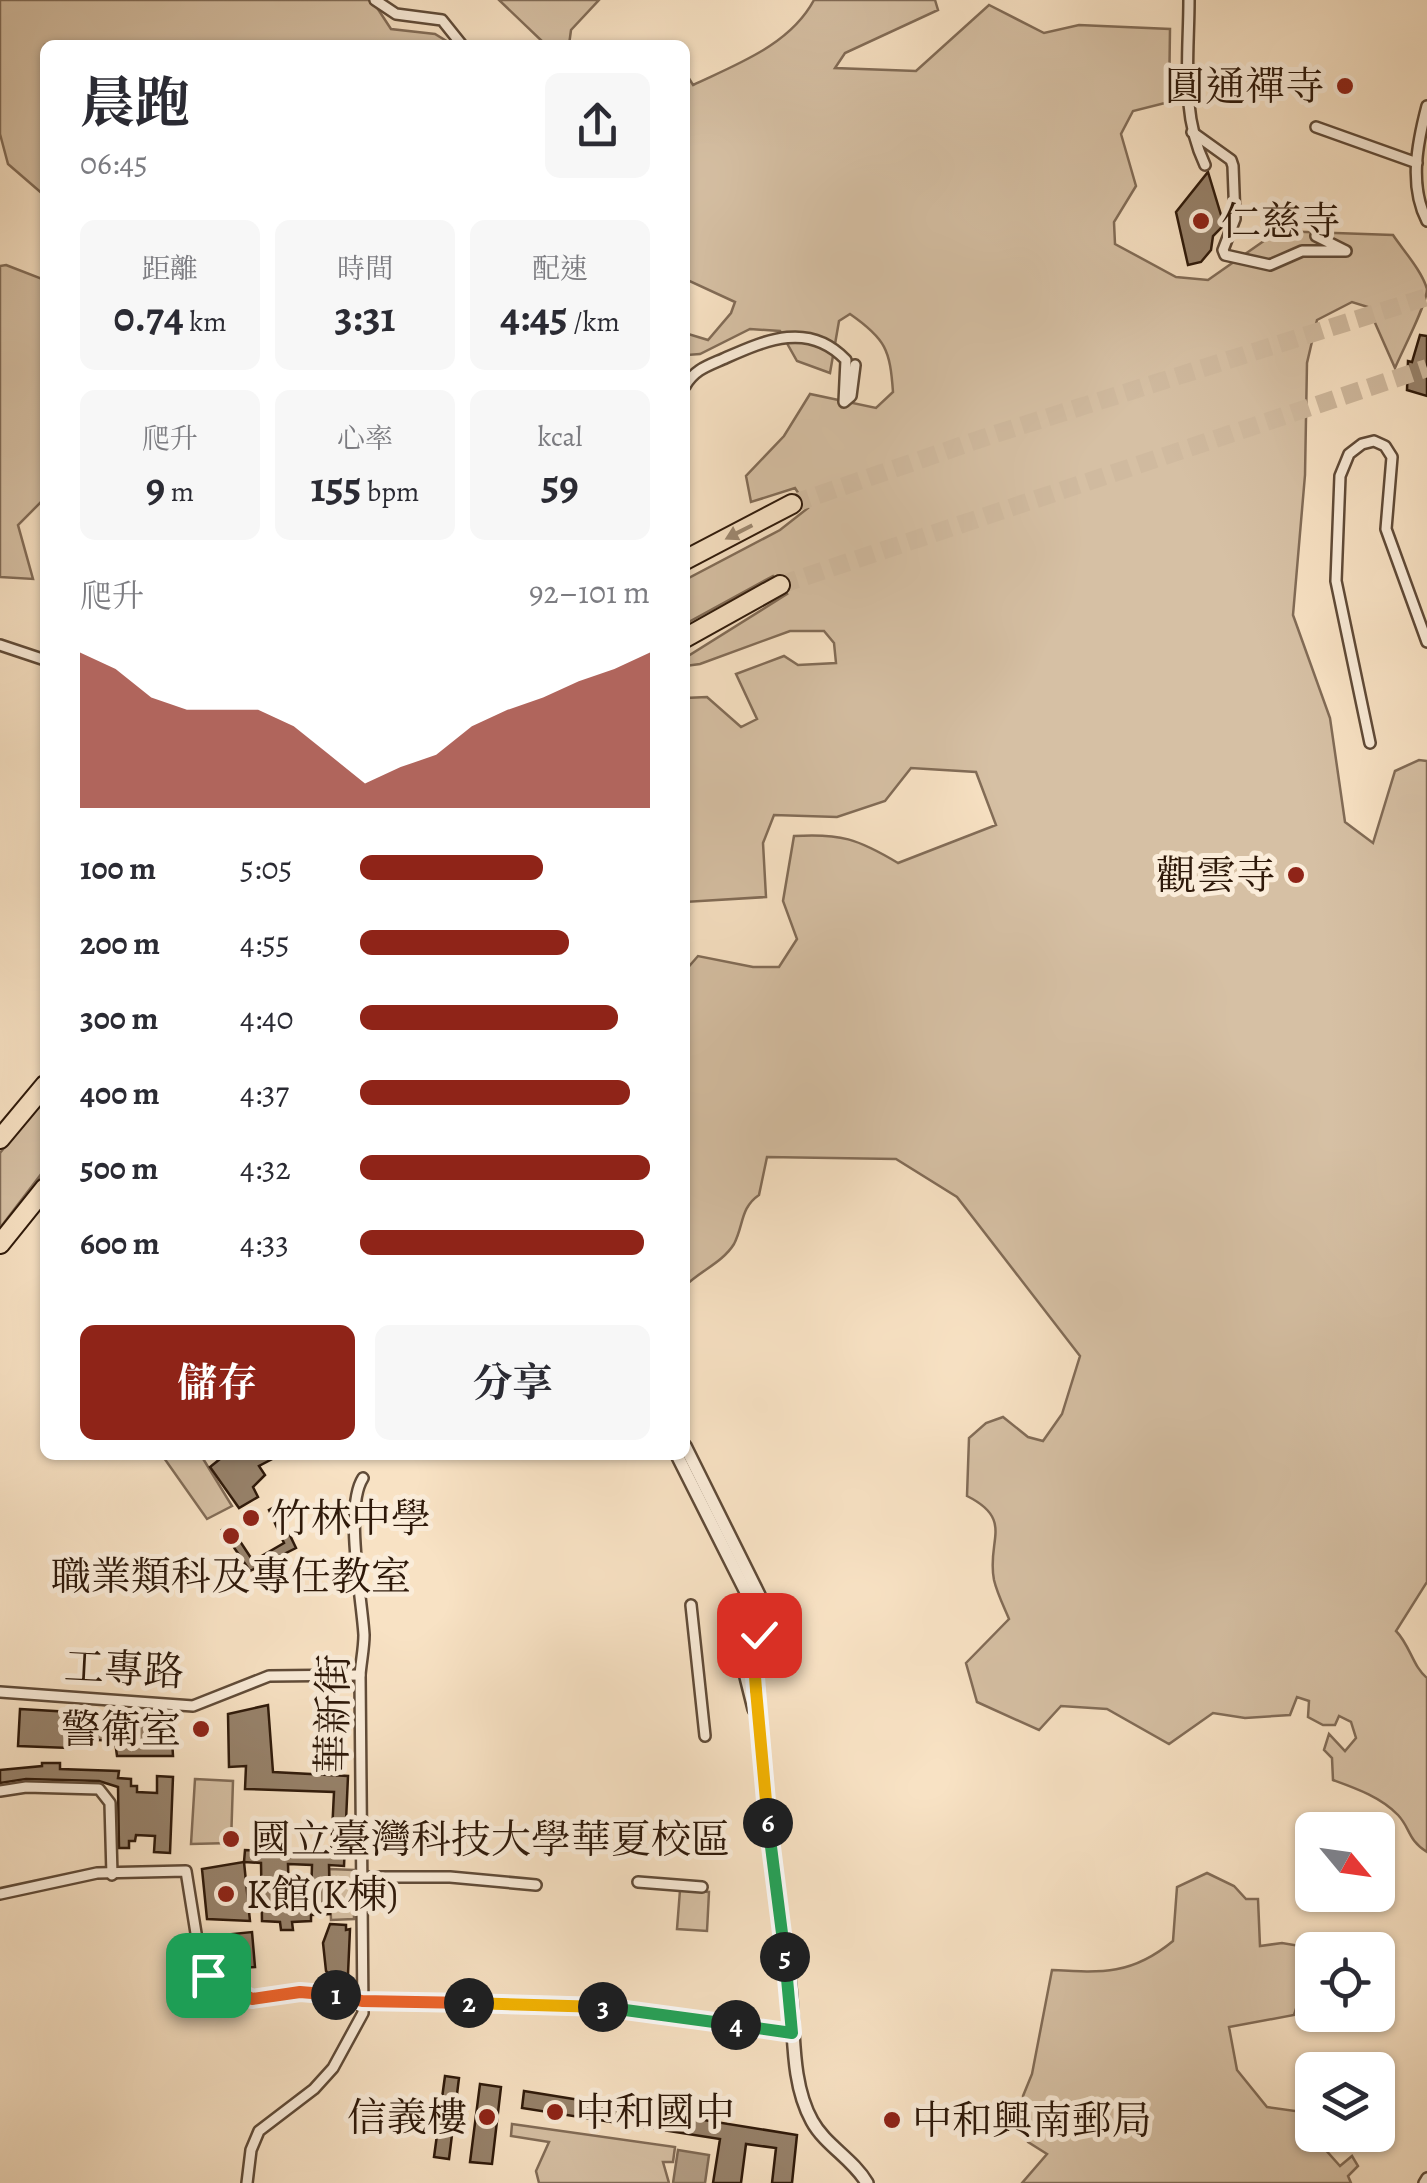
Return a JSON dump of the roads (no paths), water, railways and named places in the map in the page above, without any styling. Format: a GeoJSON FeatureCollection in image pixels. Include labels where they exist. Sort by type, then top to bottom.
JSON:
{"type":"FeatureCollection","features":[{"type":"Feature","properties":{"kind":"highway"},"geometry":{"type":"LineString","coordinates":[[690,557],[792,504]]}},
{"type":"Feature","properties":{"kind":"highway"},"geometry":{"type":"LineString","coordinates":[[690,635],[780,585]]}},
{"type":"Feature","properties":{"kind":"highway"},"geometry":{"type":"LineString","coordinates":[[0,1139],[40,1091]]}},
{"type":"Feature","properties":{"kind":"highway"},"geometry":{"type":"LineString","coordinates":[[0,1244],[40,1194]]}},
{"type":"Feature","properties":{"kind":"street"},"geometry":{"type":"LineString","coordinates":[[375,0],[396,14],[442,20],[458,40]]}},
{"type":"Feature","properties":{"kind":"street"},"geometry":{"type":"LineString","coordinates":[[1189,0],[1187,100],[1192,132],[1205,165]]}},
{"type":"Feature","properties":{"kind":"street"},"geometry":{"type":"LineString","coordinates":[[1427,106],[1419,133],[1416,200],[1427,221]]}},
{"type":"Feature","properties":{"kind":"street"},"geometry":{"type":"LineString","coordinates":[[1316,126],[1417,163]]}},
{"type":"Feature","properties":{"kind":"street"},"geometry":{"type":"LineString","coordinates":[[1192,132],[1231,160],[1233,166],[1235,219],[1223,250],[1225,254],[1270,265],[1302,251],[1346,251],[1316,236]]}},
{"type":"Feature","properties":{"kind":"street"},"geometry":{"type":"LineString","coordinates":[[690,381],[704,366],[760,340],[783,337],[823,343],[846,360],[844,402],[851,396],[855,365]]}},
{"type":"Feature","properties":{"kind":"street"},"geometry":{"type":"LineString","coordinates":[[1370,742],[1336,581],[1340,476],[1349,454],[1362,444],[1374,441],[1385,446],[1392,457],[1386,530],[1427,642]]}},
{"type":"Feature","properties":{"kind":"street"},"geometry":{"type":"LineString","coordinates":[[0,645],[40,658]]}},
{"type":"Feature","properties":{"kind":"street"},"geometry":{"type":"LineString","coordinates":[[690,1456],[758,1596],[761,1610],[754,1663],[758,1718],[792,2033],[805,2102],[813,2124],[856,2165],[867,2183]]}},
{"type":"Feature","properties":{"kind":"street"},"geometry":{"type":"LineString","coordinates":[[680,1460],[750,1600],[746,1676],[758,1718]]}},
{"type":"Feature","properties":{"kind":"street","name":"華新街"},"geometry":{"type":"LineString","coordinates":[[362,1478],[355,1515],[364,1638],[360,1675],[362,2001]]}},
{"type":"Feature","properties":{"kind":"street"},"geometry":{"type":"LineString","coordinates":[[690,1605],[706,1736]]}},
{"type":"Feature","properties":{"kind":"street","name":"工專路"},"geometry":{"type":"LineString","coordinates":[[0,1692],[194,1706],[269,1676],[360,1675]]}},
{"type":"Feature","properties":{"kind":"street"},"geometry":{"type":"LineString","coordinates":[[0,1791],[26,1787],[99,1789],[110,1803],[112,1876]]}},
{"type":"Feature","properties":{"kind":"street"},"geometry":{"type":"LineString","coordinates":[[0,1894],[97,1874],[186,1871],[200,1958],[208,1975],[252,1999],[300,1992],[362,2001],[626,2008],[792,2033]]}},
{"type":"Feature","properties":{"kind":"street"},"geometry":{"type":"LineString","coordinates":[[361,1877],[450,1876],[536,1885]]}},
{"type":"Feature","properties":{"kind":"street"},"geometry":{"type":"LineString","coordinates":[[638,1882],[702,1887]]}},
{"type":"Feature","properties":{"kind":"street"},"geometry":{"type":"LineString","coordinates":[[247,2183],[251,2150],[258,2132],[314,2089],[333,2068],[363,2014],[362,2001]]}},
{"type":"Feature","properties":{"kind":"tunnel"},"geometry":{"type":"LineString","coordinates":[[792,504],[992,435],[1427,297]]}},
{"type":"Feature","properties":{"kind":"tunnel"},"geometry":{"type":"LineString","coordinates":[[780,585],[1427,368]]}},
{"type":"Feature","properties":{"kind":"place","name":"圓通禪寺"},"geometry":{"type":"Point","coordinates":[1345,86]}},
{"type":"Feature","properties":{"kind":"place","name":"仁慈寺"},"geometry":{"type":"Point","coordinates":[1201,221]}},
{"type":"Feature","properties":{"kind":"place","name":"觀雲寺"},"geometry":{"type":"Point","coordinates":[1296,875]}},
{"type":"Feature","properties":{"kind":"place","name":"竹林中學"},"geometry":{"type":"Point","coordinates":[251,1518]}},
{"type":"Feature","properties":{"kind":"place","name":"職業類科及專任教室"},"geometry":{"type":"Point","coordinates":[231,1536]}},
{"type":"Feature","properties":{"kind":"place","name":"警衛室"},"geometry":{"type":"Point","coordinates":[201,1729]}},
{"type":"Feature","properties":{"kind":"place","name":"國立臺灣科技大學華夏校區"},"geometry":{"type":"Point","coordinates":[231,1839]}},
{"type":"Feature","properties":{"kind":"place","name":"K館(K棟)"},"geometry":{"type":"Point","coordinates":[226,1894]}},
{"type":"Feature","properties":{"kind":"place","name":"中和國中"},"geometry":{"type":"Point","coordinates":[555,2112]}},
{"type":"Feature","properties":{"kind":"place","name":"信義樓"},"geometry":{"type":"Point","coordinates":[487,2117]}},
{"type":"Feature","properties":{"kind":"place","name":"中和興南郵局"},"geometry":{"type":"Point","coordinates":[892,2120]}}]}
